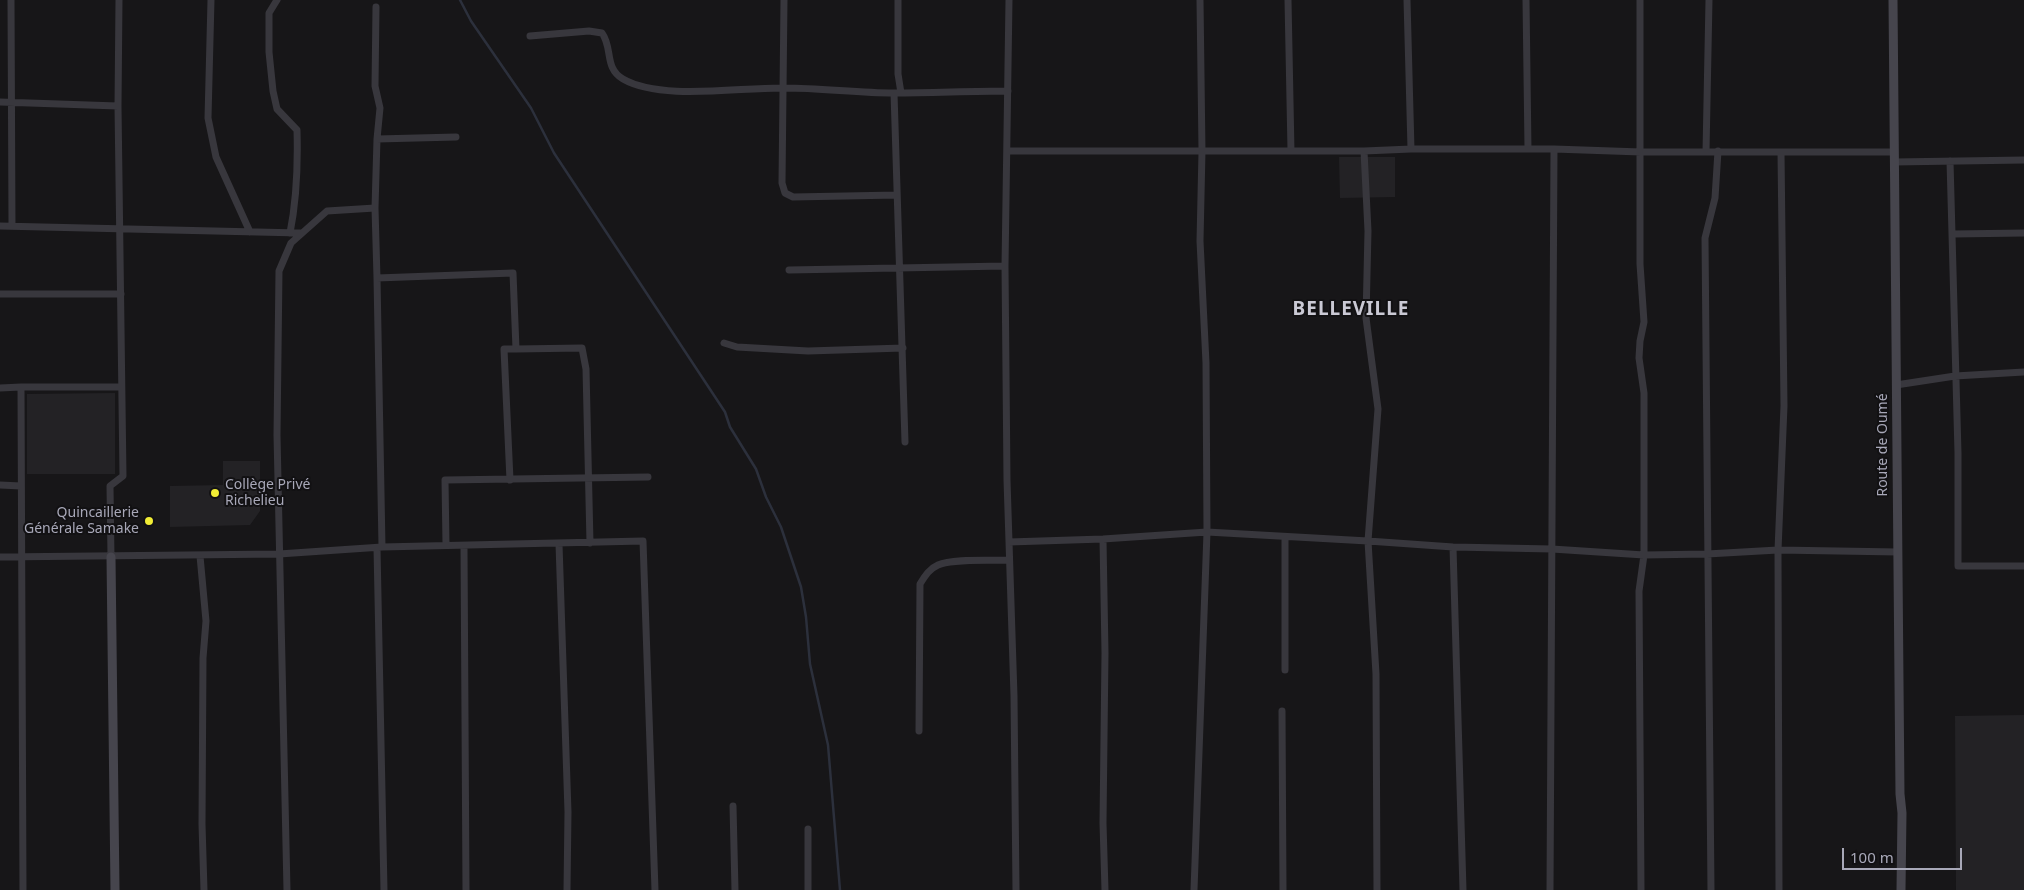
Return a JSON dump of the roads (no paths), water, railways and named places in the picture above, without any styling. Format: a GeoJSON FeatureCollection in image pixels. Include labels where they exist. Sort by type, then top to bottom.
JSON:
{"type":"FeatureCollection","features":[{"type":"Feature","properties":{"kind":"street"},"geometry":{"type":"LineString","coordinates":[[11,0],[12,225]]}},
{"type":"Feature","properties":{"kind":"street"},"geometry":{"type":"LineString","coordinates":[[115,890],[110,486],[123,476],[118,106],[119,0]]}},
{"type":"Feature","properties":{"kind":"street"},"geometry":{"type":"LineString","coordinates":[[211,0],[208,118],[216,157],[250,232]]}},
{"type":"Feature","properties":{"kind":"street"},"geometry":{"type":"LineString","coordinates":[[277,0],[269,13],[273,91],[277,108],[297,130],[299,171],[296,204],[290,233]]}},
{"type":"Feature","properties":{"kind":"street"},"geometry":{"type":"LineString","coordinates":[[784,0],[782,183],[785,192],[793,197],[897,195]]}},
{"type":"Feature","properties":{"kind":"street"},"geometry":{"type":"LineString","coordinates":[[898,0],[897,195],[905,442]]}},
{"type":"Feature","properties":{"kind":"street"},"geometry":{"type":"LineString","coordinates":[[1009,0],[1005,266],[1016,890]]}},
{"type":"Feature","properties":{"kind":"street"},"geometry":{"type":"LineString","coordinates":[[1194,890],[1207,532],[1206,372],[1200,241],[1202,151],[1200,0]]}},
{"type":"Feature","properties":{"kind":"street"},"geometry":{"type":"LineString","coordinates":[[1288,0],[1291,151]]}},
{"type":"Feature","properties":{"kind":"street"},"geometry":{"type":"LineString","coordinates":[[1407,0],[1411,148]]}},
{"type":"Feature","properties":{"kind":"street"},"geometry":{"type":"LineString","coordinates":[[1526,0],[1528,149]]}},
{"type":"Feature","properties":{"kind":"street"},"geometry":{"type":"LineString","coordinates":[[1640,0],[1640,264],[1644,322],[1639,358],[1644,393],[1644,555],[1639,591],[1641,890]]}},
{"type":"Feature","properties":{"kind":"street"},"geometry":{"type":"LineString","coordinates":[[1706,152],[1709,0]]}},
{"type":"Feature","properties":{"kind":"street","name":"Route de Oumé"},"geometry":{"type":"LineString","coordinates":[[1893,0],[1900,794],[1902,813],[1901,890]]}},
{"type":"Feature","properties":{"kind":"street"},"geometry":{"type":"LineString","coordinates":[[376,7],[375,86],[380,108],[375,208],[384,890]]}},
{"type":"Feature","properties":{"kind":"street"},"geometry":{"type":"LineString","coordinates":[[530,36],[589,31],[602,33],[608,41],[610,63],[613,71],[624,79],[650,88],[686,91],[784,88],[897,93],[1008,91]]}},
{"type":"Feature","properties":{"kind":"street"},"geometry":{"type":"LineString","coordinates":[[0,102],[118,106]]}},
{"type":"Feature","properties":{"kind":"street"},"geometry":{"type":"LineString","coordinates":[[377,139],[456,137]]}},
{"type":"Feature","properties":{"kind":"street"},"geometry":{"type":"LineString","coordinates":[[1007,151],[1364,151],[1411,148],[1554,148],[1641,152],[1894,152]]}},
{"type":"Feature","properties":{"kind":"street"},"geometry":{"type":"LineString","coordinates":[[1550,890],[1554,148]]}},
{"type":"Feature","properties":{"kind":"street"},"geometry":{"type":"LineString","coordinates":[[1364,151],[1368,231],[1366,318],[1378,409],[1368,540],[1376,674],[1377,890]]}},
{"type":"Feature","properties":{"kind":"street"},"geometry":{"type":"LineString","coordinates":[[1711,890],[1705,238],[1715,198],[1718,151]]}},
{"type":"Feature","properties":{"kind":"street"},"geometry":{"type":"LineString","coordinates":[[1778,890],[1778,550],[1784,406],[1781,152]]}},
{"type":"Feature","properties":{"kind":"street"},"geometry":{"type":"LineString","coordinates":[[1894,162],[2024,160]]}},
{"type":"Feature","properties":{"kind":"street"},"geometry":{"type":"LineString","coordinates":[[1950,161],[1958,453],[1958,566],[2024,566]]}},
{"type":"Feature","properties":{"kind":"street"},"geometry":{"type":"LineString","coordinates":[[287,890],[277,435],[279,270],[291,243],[327,211],[375,208]]}},
{"type":"Feature","properties":{"kind":"street"},"geometry":{"type":"LineString","coordinates":[[0,226],[300,234]]}},
{"type":"Feature","properties":{"kind":"street"},"geometry":{"type":"LineString","coordinates":[[1953,234],[2024,233]]}},
{"type":"Feature","properties":{"kind":"street"},"geometry":{"type":"LineString","coordinates":[[789,270],[1005,266]]}},
{"type":"Feature","properties":{"kind":"street"},"geometry":{"type":"LineString","coordinates":[[377,278],[513,273],[516,349]]}},
{"type":"Feature","properties":{"kind":"street"},"geometry":{"type":"LineString","coordinates":[[0,294],[121,294]]}},
{"type":"Feature","properties":{"kind":"street"},"geometry":{"type":"LineString","coordinates":[[724,343],[737,348],[808,351],[903,348]]}},
{"type":"Feature","properties":{"kind":"street"},"geometry":{"type":"LineString","coordinates":[[510,480],[504,349],[582,348],[586,369],[590,543]]}},
{"type":"Feature","properties":{"kind":"street"},"geometry":{"type":"LineString","coordinates":[[1896,386],[1955,376],[2024,372]]}},
{"type":"Feature","properties":{"kind":"street"},"geometry":{"type":"LineString","coordinates":[[0,388],[121,387]]}},
{"type":"Feature","properties":{"kind":"street"},"geometry":{"type":"LineString","coordinates":[[21,388],[24,890]]}},
{"type":"Feature","properties":{"kind":"street"},"geometry":{"type":"LineString","coordinates":[[446,545],[445,480],[648,477]]}},
{"type":"Feature","properties":{"kind":"street"},"geometry":{"type":"LineString","coordinates":[[0,485],[21,486]]}},
{"type":"Feature","properties":{"kind":"street"},"geometry":{"type":"LineString","coordinates":[[1009,542],[1103,539],[1207,532],[1285,538],[1368,540],[1453,547],[1552,549],[1644,555],[1778,550],[1898,552]]}},
{"type":"Feature","properties":{"kind":"street"},"geometry":{"type":"LineString","coordinates":[[1285,538],[1285,670]]}},
{"type":"Feature","properties":{"kind":"street"},"geometry":{"type":"LineString","coordinates":[[1103,539],[1103,823],[1105,890]]}},
{"type":"Feature","properties":{"kind":"street"},"geometry":{"type":"LineString","coordinates":[[0,557],[200,556],[279,554],[379,547],[643,541],[655,890]]}},
{"type":"Feature","properties":{"kind":"street"},"geometry":{"type":"LineString","coordinates":[[559,544],[568,812],[567,890]]}},
{"type":"Feature","properties":{"kind":"street"},"geometry":{"type":"LineString","coordinates":[[464,546],[466,890]]}},
{"type":"Feature","properties":{"kind":"street"},"geometry":{"type":"LineString","coordinates":[[1453,547],[1463,890]]}},
{"type":"Feature","properties":{"kind":"street"},"geometry":{"type":"LineString","coordinates":[[200,556],[206,621],[203,658],[202,824],[204,890]]}},
{"type":"Feature","properties":{"kind":"street"},"geometry":{"type":"LineString","coordinates":[[919,731],[920,584],[927,572],[949,562],[1009,560]]}},
{"type":"Feature","properties":{"kind":"street"},"geometry":{"type":"LineString","coordinates":[[1282,711],[1283,890]]}},
{"type":"Feature","properties":{"kind":"street"},"geometry":{"type":"LineString","coordinates":[[733,806],[735,890]]}},
{"type":"Feature","properties":{"kind":"street"},"geometry":{"type":"LineString","coordinates":[[808,829],[808,890]]}},
{"type":"Feature","properties":{"kind":"waterway"},"geometry":{"type":"LineString","coordinates":[[460,0],[471,21],[531,108],[554,153],[725,412],[730,427],[756,469],[766,497],[781,527],[801,587],[810,664],[828,745],[840,890]]}},
{"type":"Feature","properties":{"kind":"place","name":"Collège Privé Richelieu"},"geometry":{"type":"Point","coordinates":[215,493]}},
{"type":"Feature","properties":{"kind":"place","name":"Quincaillerie Générale Samake"},"geometry":{"type":"Point","coordinates":[149,521]}},
{"type":"Feature","properties":{"kind":"district","name":"BELLEVILLE"},"geometry":{"type":"Point","coordinates":[1351,310]}}]}
